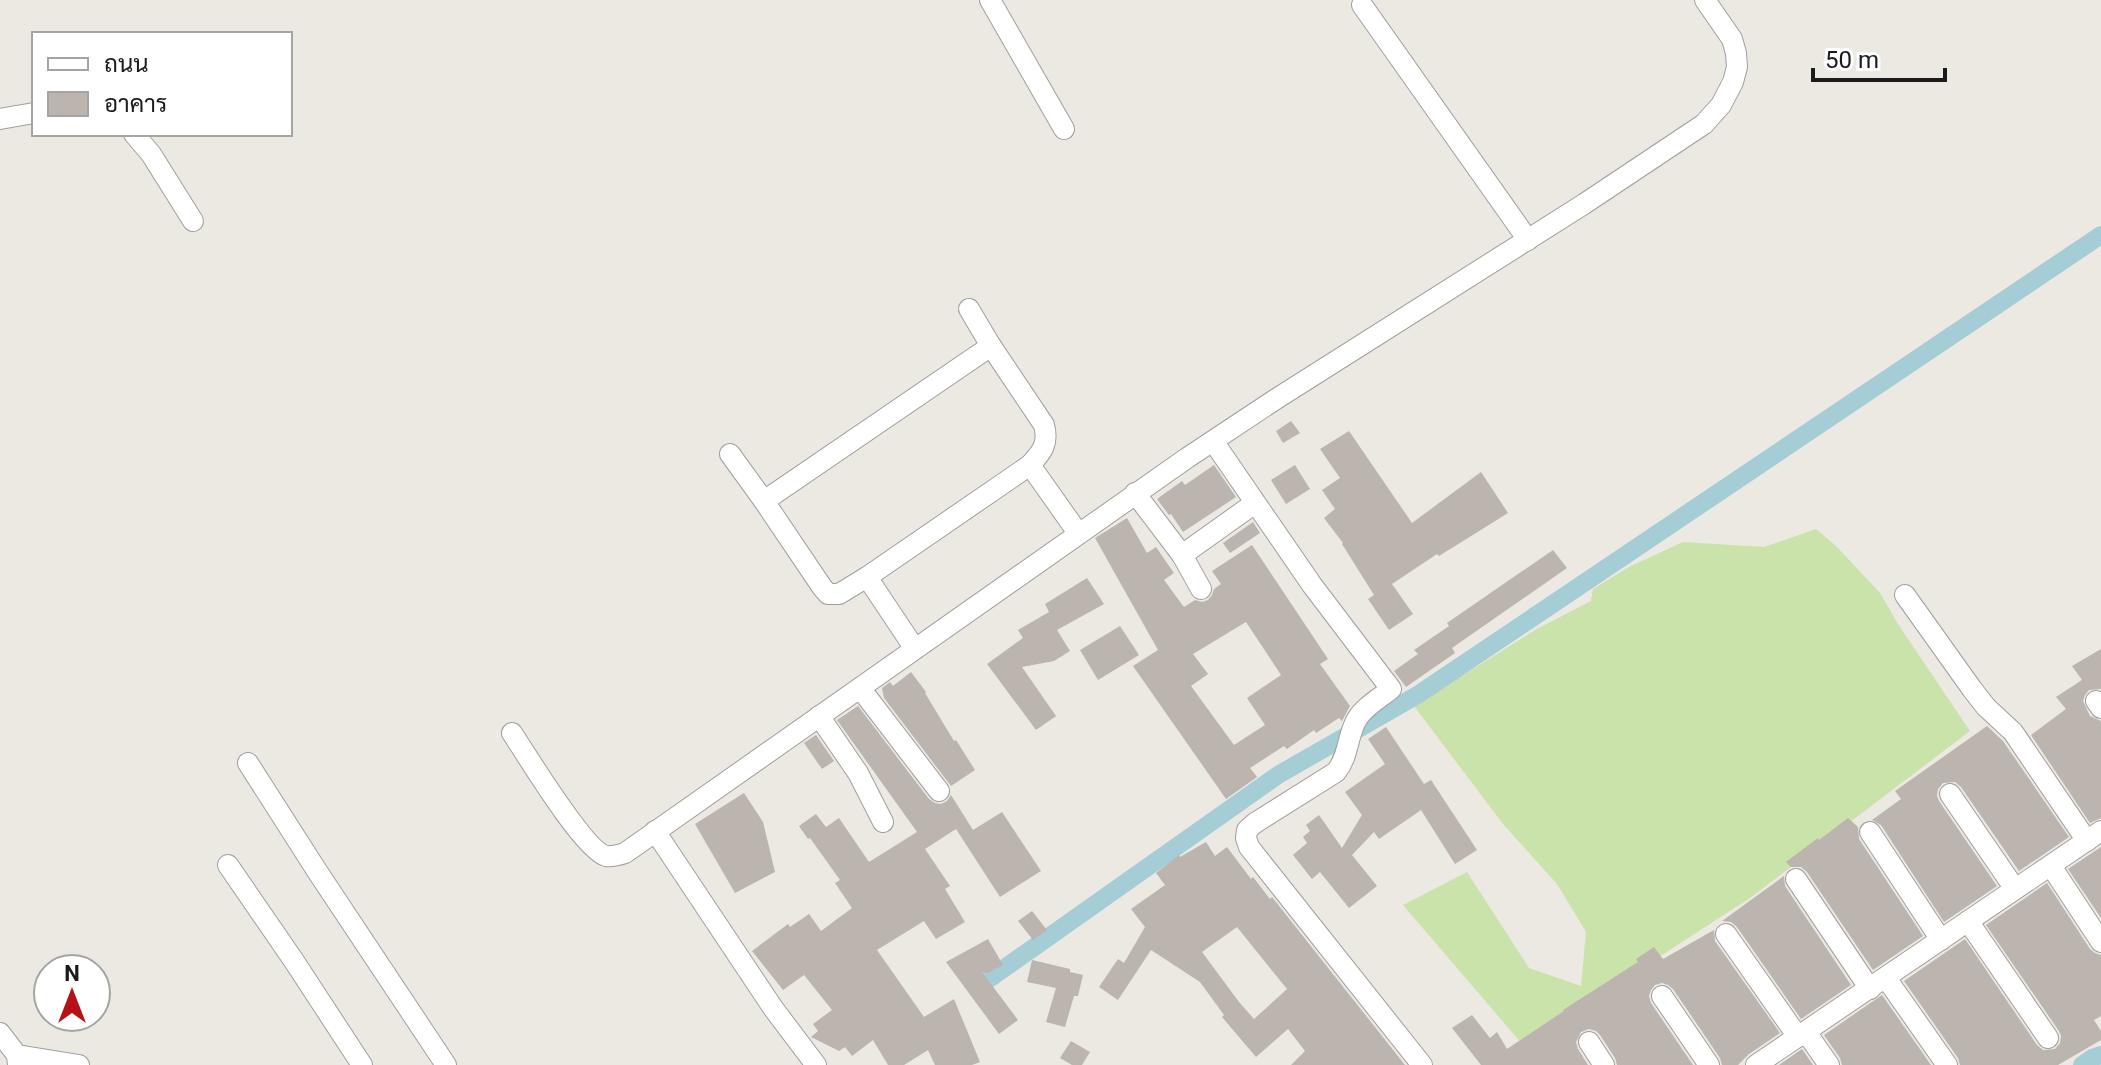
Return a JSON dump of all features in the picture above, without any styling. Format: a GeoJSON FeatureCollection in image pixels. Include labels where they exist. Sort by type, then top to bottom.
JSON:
{"type":"FeatureCollection","features":[{"type":"Feature","properties":{"kind":"street"},"geometry":{"type":"LineString","coordinates":[[990,0],[1064,129]]}},
{"type":"Feature","properties":{"kind":"street"},"geometry":{"type":"LineString","coordinates":[[512,733],[579,832],[595,849],[604,856],[625,853],[1135,493],[1693,133],[1721,105],[1737,67],[1732,39],[1705,0]]}},
{"type":"Feature","properties":{"kind":"street"},"geometry":{"type":"LineString","coordinates":[[1362,5],[1528,240]]}},
{"type":"Feature","properties":{"kind":"street"},"geometry":{"type":"LineString","coordinates":[[0,119],[32,113]]}},
{"type":"Feature","properties":{"kind":"street"},"geometry":{"type":"LineString","coordinates":[[136,136],[151,154],[193,221]]}},
{"type":"Feature","properties":{"kind":"street"},"geometry":{"type":"LineString","coordinates":[[730,454],[828,594],[839,594],[1030,465],[1044,450],[1047,436],[1044,425],[969,309]]}},
{"type":"Feature","properties":{"kind":"street"},"geometry":{"type":"LineString","coordinates":[[764,501],[991,346]]}},
{"type":"Feature","properties":{"kind":"street"},"geometry":{"type":"LineString","coordinates":[[1213,441],[1312,585],[1391,689],[1360,714],[1343,763],[1336,772],[1255,823],[1247,830],[1249,847],[1422,1065]]}},
{"type":"Feature","properties":{"kind":"street"},"geometry":{"type":"LineString","coordinates":[[1030,465],[1078,533]]}},
{"type":"Feature","properties":{"kind":"street"},"geometry":{"type":"LineString","coordinates":[[1135,493],[1182,555],[1201,589]]}},
{"type":"Feature","properties":{"kind":"street"},"geometry":{"type":"LineString","coordinates":[[1182,555],[1255,503]]}},
{"type":"Feature","properties":{"kind":"street"},"geometry":{"type":"LineString","coordinates":[[867,577],[915,649]]}},
{"type":"Feature","properties":{"kind":"street"},"geometry":{"type":"LineString","coordinates":[[1756,1065],[2094,836],[2013,732],[1986,707],[1905,595]]}},
{"type":"Feature","properties":{"kind":"street"},"geometry":{"type":"LineString","coordinates":[[860,688],[939,791]]}},
{"type":"Feature","properties":{"kind":"street"},"geometry":{"type":"LineString","coordinates":[[819,716],[858,773],[883,822]]}},
{"type":"Feature","properties":{"kind":"street"},"geometry":{"type":"LineString","coordinates":[[248,763],[446,1065]]}},
{"type":"Feature","properties":{"kind":"street"},"geometry":{"type":"LineString","coordinates":[[1950,794],[2015,889]]}},
{"type":"Feature","properties":{"kind":"street"},"geometry":{"type":"LineString","coordinates":[[655,831],[773,1008],[816,1065]]}},
{"type":"Feature","properties":{"kind":"street"},"geometry":{"type":"LineString","coordinates":[[1870,832],[1941,940]]}},
{"type":"Feature","properties":{"kind":"street"},"geometry":{"type":"LineString","coordinates":[[228,865],[362,1065]]}},
{"type":"Feature","properties":{"kind":"street"},"geometry":{"type":"LineString","coordinates":[[2051,866],[2101,942]]}},
{"type":"Feature","properties":{"kind":"street"},"geometry":{"type":"LineString","coordinates":[[1796,879],[1947,1065]]}},
{"type":"Feature","properties":{"kind":"street"},"geometry":{"type":"LineString","coordinates":[[1968,921],[2048,1038]]}},
{"type":"Feature","properties":{"kind":"street"},"geometry":{"type":"LineString","coordinates":[[1726,934],[1829,1065]]}},
{"type":"Feature","properties":{"kind":"street"},"geometry":{"type":"LineString","coordinates":[[1662,996],[1709,1065]]}},
{"type":"Feature","properties":{"kind":"street"},"geometry":{"type":"LineString","coordinates":[[0,1033],[18,1060],[79,1065]]}},
{"type":"Feature","properties":{"kind":"street"},"geometry":{"type":"LineString","coordinates":[[1589,1042],[1604,1065]]}},
{"type":"Feature","properties":{"kind":"green space"},"geometry":{"type":"Polygon","coordinates":[[[1816,529],[1880,593],[1970,731],[1750,898],[1523,1045],[1403,905],[1467,872],[1529,968],[1581,986],[1586,932],[1557,884],[1503,824],[1414,706],[1535,630],[1591,601],[1593,589],[1629,567],[1683,542],[1764,547],[1816,529]]]}},
{"type":"Feature","properties":{"kind":"building"},"geometry":{"type":"Polygon","coordinates":[[[1291,421],[1300,433],[1283,443],[1276,431],[1291,421]]]}},
{"type":"Feature","properties":{"kind":"building"},"geometry":{"type":"Polygon","coordinates":[[[1349,431],[1412,523],[1481,472],[1508,513],[1392,584],[1413,614],[1389,630],[1368,599],[1374,595],[1324,518],[1335,509],[1322,490],[1340,478],[1320,449],[1349,431]]]}},
{"type":"Feature","properties":{"kind":"building"},"geometry":{"type":"Polygon","coordinates":[[[1214,465],[1236,497],[1183,532],[1157,499],[1182,481],[1185,485],[1214,465]]]}},
{"type":"Feature","properties":{"kind":"building"},"geometry":{"type":"Polygon","coordinates":[[[1295,465],[1310,489],[1286,504],[1271,480],[1295,465]]]}},
{"type":"Feature","properties":{"kind":"building"},"geometry":{"type":"Polygon","coordinates":[[[1127,518],[1147,553],[1156,547],[1174,573],[1164,580],[1184,607],[1195,600],[1208,600],[1221,584],[1212,571],[1252,545],[1328,659],[1320,664],[1350,706],[1342,721],[1339,718],[1316,733],[1314,730],[1287,749],[1284,746],[1250,768],[1257,777],[1226,799],[1133,666],[1158,650],[1095,538],[1127,518]],[[1246,622],[1193,654],[1208,674],[1191,686],[1234,745],[1265,725],[1247,698],[1281,675],[1246,622]]]}},
{"type":"Feature","properties":{"kind":"building"},"geometry":{"type":"Polygon","coordinates":[[[1253,522],[1260,533],[1230,553],[1223,543],[1253,522]]]}},
{"type":"Feature","properties":{"kind":"building"},"geometry":{"type":"Polygon","coordinates":[[[1553,550],[1567,568],[1452,648],[1455,653],[1406,687],[1394,671],[1418,654],[1414,650],[1449,626],[1447,623],[1553,550]]]}},
{"type":"Feature","properties":{"kind":"building"},"geometry":{"type":"Polygon","coordinates":[[[1087,578],[1104,604],[1057,630],[1070,651],[1054,661],[1022,667],[1056,716],[1036,730],[987,664],[1023,638],[1018,630],[1049,612],[1045,604],[1087,578]]]}},
{"type":"Feature","properties":{"kind":"building"},"geometry":{"type":"Polygon","coordinates":[[[1120,626],[1139,655],[1098,680],[1080,650],[1120,626]]]}},
{"type":"Feature","properties":{"kind":"building"},"geometry":{"type":"Polygon","coordinates":[[[2101,649],[2101,689],[2089,690],[2083,701],[2090,716],[2101,721],[2101,818],[2090,823],[2031,735],[2066,709],[2056,697],[2082,680],[2072,666],[2101,649]]]}},
{"type":"Feature","properties":{"kind":"building"},"geometry":{"type":"Polygon","coordinates":[[[911,672],[975,770],[951,786],[884,698],[882,688],[890,682],[893,686],[911,672]]]}},
{"type":"Feature","properties":{"kind":"building"},"geometry":{"type":"Polygon","coordinates":[[[858,706],[929,799],[941,804],[951,795],[973,830],[1002,812],[1041,871],[1000,897],[956,829],[925,849],[950,886],[945,889],[965,922],[936,939],[924,921],[877,950],[924,1017],[954,999],[980,1062],[972,1065],[935,1065],[928,1050],[904,1065],[888,1065],[873,1040],[852,1056],[845,1047],[839,1051],[811,1037],[818,1031],[813,1024],[832,1010],[804,975],[783,990],[752,951],[788,924],[790,927],[809,914],[821,931],[852,908],[835,883],[840,880],[799,826],[816,814],[826,827],[839,818],[869,862],[917,832],[837,720],[858,706]]]}},
{"type":"Feature","properties":{"kind":"building"},"geometry":{"type":"Polygon","coordinates":[[[1987,726],[2003,741],[2069,837],[2019,871],[1961,787],[1955,782],[1943,783],[1938,789],[1939,801],[1997,886],[1944,922],[1881,825],[1872,820],[1901,799],[1895,791],[1987,726]]]}},
{"type":"Feature","properties":{"kind":"building"},"geometry":{"type":"Polygon","coordinates":[[[1386,727],[1424,784],[1431,780],[1477,850],[1455,864],[1421,810],[1379,839],[1374,832],[1352,855],[1377,886],[1349,908],[1320,872],[1312,879],[1293,855],[1307,843],[1303,837],[1310,831],[1306,825],[1319,815],[1342,848],[1362,815],[1345,792],[1385,764],[1368,739],[1386,727]]]}},
{"type":"Feature","properties":{"kind":"building"},"geometry":{"type":"Polygon","coordinates":[[[816,735],[834,761],[822,769],[804,743],[816,735]]]}},
{"type":"Feature","properties":{"kind":"building"},"geometry":{"type":"Polygon","coordinates":[[[744,793],[763,822],[775,872],[735,893],[695,824],[744,793]]]}},
{"type":"Feature","properties":{"kind":"building"},"geometry":{"type":"Polygon","coordinates":[[[1848,818],[1858,827],[1859,839],[1923,936],[1873,970],[1807,872],[1786,862],[1848,818]]]}},
{"type":"Feature","properties":{"kind":"building"},"geometry":{"type":"Polygon","coordinates":[[[1206,842],[1215,856],[1227,847],[1251,879],[1253,877],[1270,899],[1272,897],[1405,1065],[1291,1065],[1305,1051],[1288,1029],[1256,1057],[1222,1017],[1224,1015],[1200,982],[1151,950],[1118,1000],[1099,987],[1118,959],[1124,963],[1145,927],[1131,909],[1165,885],[1156,873],[1206,842]],[[1237,927],[1202,952],[1254,1019],[1287,989],[1237,927]]]}},
{"type":"Feature","properties":{"kind":"building"},"geometry":{"type":"Polygon","coordinates":[[[2101,847],[2101,918],[2068,869],[2101,847]]]}},
{"type":"Feature","properties":{"kind":"building"},"geometry":{"type":"Polygon","coordinates":[[[1784,876],[1785,886],[1851,985],[1801,1019],[1737,927],[1731,922],[1722,921],[1784,876]]]}},
{"type":"Feature","properties":{"kind":"building"},"geometry":{"type":"Polygon","coordinates":[[[2047,883],[2090,949],[2101,955],[2101,1016],[2094,1020],[2101,1031],[2101,1040],[2058,1065],[1960,1065],[1904,981],[1965,939],[2037,1045],[2043,1050],[2055,1049],[2060,1043],[2059,1031],[1986,925],[2047,883]]]}},
{"type":"Feature","properties":{"kind":"building"},"geometry":{"type":"Polygon","coordinates":[[[1032,911],[1047,930],[1033,940],[1018,921],[1032,911]]]}},
{"type":"Feature","properties":{"kind":"building"},"geometry":{"type":"Polygon","coordinates":[[[1714,930],[1715,941],[1780,1033],[1738,1065],[1722,1065],[1673,989],[1662,983],[1651,990],[1651,1003],[1693,1065],[1617,1065],[1600,1035],[1589,1029],[1581,1032],[1576,1042],[1588,1065],[1481,1065],[1452,1028],[1472,1015],[1490,1038],[1497,1032],[1507,1049],[1638,962],[1636,959],[1654,947],[1663,959],[1714,930]]]}},
{"type":"Feature","properties":{"kind":"building"},"geometry":{"type":"Polygon","coordinates":[[[988,939],[1003,965],[988,973],[982,972],[1018,1020],[999,1034],[946,962],[988,939]]]}},
{"type":"Feature","properties":{"kind":"building"},"geometry":{"type":"Polygon","coordinates":[[[1032,960],[1083,975],[1065,1027],[1046,1022],[1056,988],[1027,982],[1032,960]]]}},
{"type":"Feature","properties":{"kind":"building"},"geometry":{"type":"Polygon","coordinates":[[[1882,995],[1931,1065],[1842,1065],[1824,1035],[1882,995]]]}},
{"type":"Feature","properties":{"kind":"building"},"geometry":{"type":"Polygon","coordinates":[[[1071,1041],[1090,1052],[1082,1065],[1072,1065],[1060,1058],[1071,1041]]]}},
{"type":"Feature","properties":{"kind":"building"},"geometry":{"type":"Polygon","coordinates":[[[1802,1049],[1813,1065],[1779,1065],[1802,1049]]]}},
{"type":"Feature","properties":{"kind":"waterway"},"geometry":{"type":"LineString","coordinates":[[989,979],[1278,775],[1419,694],[2101,235]]}},
{"type":"Feature","properties":{"kind":"waterway"},"geometry":{"type":"LineString","coordinates":[[2082,1065],[2101,1055]]}}]}
